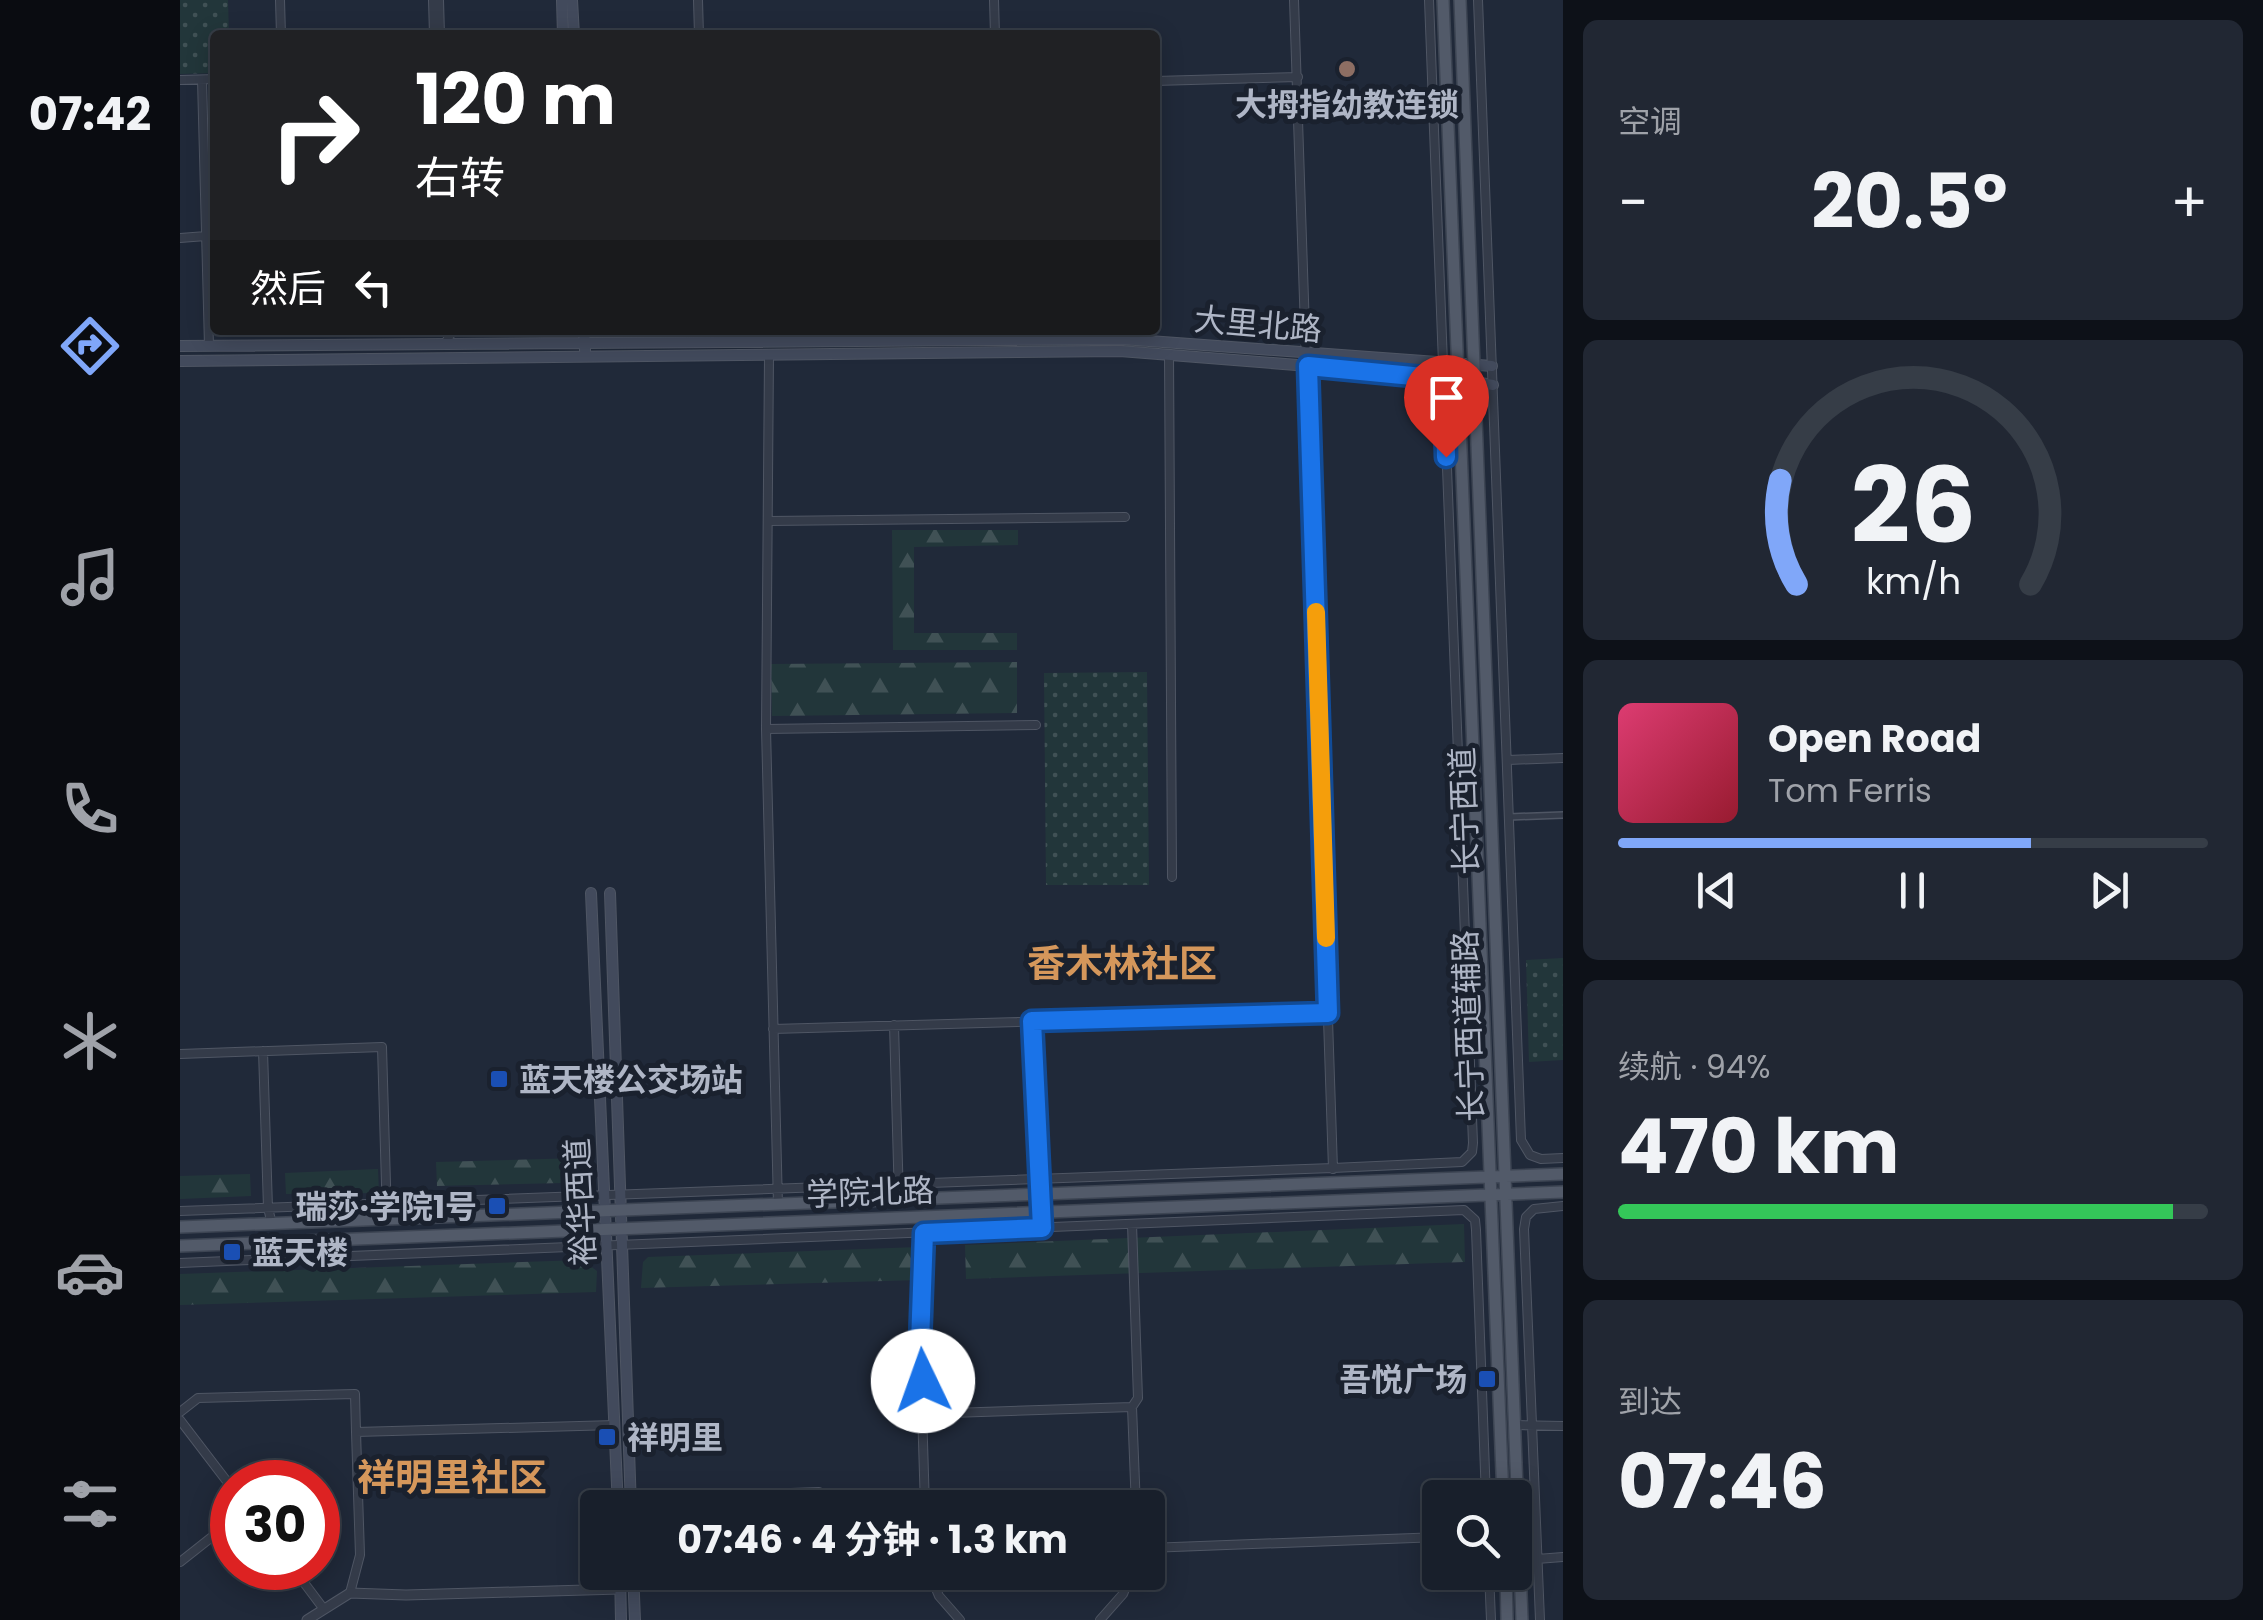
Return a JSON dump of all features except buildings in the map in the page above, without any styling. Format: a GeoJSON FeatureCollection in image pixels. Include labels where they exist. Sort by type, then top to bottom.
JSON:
{"type":"FeatureCollection","features":[{"type":"Feature","properties":{"kind":"main road"},"geometry":{"type":"LineString","coordinates":[[562,0],[563,30]]}},
{"type":"Feature","properties":{"kind":"main road"},"geometry":{"type":"LineString","coordinates":[[572,0],[574,30]]}},
{"type":"Feature","properties":{"kind":"main road","name":"长宁西道"},"geometry":{"type":"LineString","coordinates":[[1443,0],[1450,372],[1502,1480]]}},
{"type":"Feature","properties":{"kind":"main road","name":"长宁西道"},"geometry":{"type":"LineString","coordinates":[[1460,0],[1522,1620]]}},
{"type":"Feature","properties":{"kind":"main road","name":"大里北路"},"geometry":{"type":"LineString","coordinates":[[180,346],[428,335]]}},
{"type":"Feature","properties":{"kind":"main road","name":"大里北路"},"geometry":{"type":"LineString","coordinates":[[464,335],[572,342],[585,350],[769,356],[1011,341],[1308,366],[1450,372],[1492,366]]}},
{"type":"Feature","properties":{"kind":"main road"},"geometry":{"type":"LineString","coordinates":[[584,335],[585,350]]}},
{"type":"Feature","properties":{"kind":"main road","name":"大里北路"},"geometry":{"type":"LineString","coordinates":[[585,350],[712,344],[1122,339],[1307,353],[1450,372],[1493,385]]}},
{"type":"Feature","properties":{"kind":"main road","name":"大里北路"},"geometry":{"type":"LineString","coordinates":[[180,361],[572,342]]}},
{"type":"Feature","properties":{"kind":"main road","name":"裕华西道"},"geometry":{"type":"LineString","coordinates":[[591,893],[617,1490]]}},
{"type":"Feature","properties":{"kind":"main road","name":"裕华西道"},"geometry":{"type":"LineString","coordinates":[[610,893],[631,1490]]}},
{"type":"Feature","properties":{"kind":"main road","name":"学院北路"},"geometry":{"type":"LineString","coordinates":[[180,1227],[1563,1174]]}},
{"type":"Feature","properties":{"kind":"main road","name":"学院北路"},"geometry":{"type":"LineString","coordinates":[[180,1246],[1563,1192]]}},
{"type":"Feature","properties":{"kind":"main road"},"geometry":{"type":"LineString","coordinates":[[1040,1194],[1041,1213]]}},
{"type":"Feature","properties":{"kind":"main road"},"geometry":{"type":"LineString","coordinates":[[272,1224],[272,1242]]}},
{"type":"Feature","properties":{"kind":"main road"},"geometry":{"type":"LineString","coordinates":[[620,1590],[621,1620]]}},
{"type":"Feature","properties":{"kind":"main road"},"geometry":{"type":"LineString","coordinates":[[634,1590],[635,1620]]}},
{"type":"Feature","properties":{"kind":"main road"},"geometry":{"type":"LineString","coordinates":[[1507,1590],[1508,1620]]}},
{"type":"Feature","properties":{"kind":"street"},"geometry":{"type":"LineString","coordinates":[[280,0],[282,30]]}},
{"type":"Feature","properties":{"kind":"street"},"geometry":{"type":"LineString","coordinates":[[436,0],[437,30]]}},
{"type":"Feature","properties":{"kind":"street"},"geometry":{"type":"LineString","coordinates":[[698,0],[699,30]]}},
{"type":"Feature","properties":{"kind":"street"},"geometry":{"type":"LineString","coordinates":[[994,0],[994,30]]}},
{"type":"Feature","properties":{"kind":"street"},"geometry":{"type":"LineString","coordinates":[[1294,0],[1334,1183]]}},
{"type":"Feature","properties":{"kind":"street","name":"长宁西道辅路"},"geometry":{"type":"LineString","coordinates":[[1334,1168],[1462,1162],[1472,1152],[1450,372],[1429,0]]}},
{"type":"Feature","properties":{"kind":"street","name":"长宁西道辅路"},"geometry":{"type":"LineString","coordinates":[[1478,0],[1521,1140],[1524,1150],[1541,1159],[1563,1158]]}},
{"type":"Feature","properties":{"kind":"street"},"geometry":{"type":"LineString","coordinates":[[1160,81],[1298,77]]}},
{"type":"Feature","properties":{"kind":"street"},"geometry":{"type":"LineString","coordinates":[[180,80],[210,79]]}},
{"type":"Feature","properties":{"kind":"street"},"geometry":{"type":"LineString","coordinates":[[202,80],[209,346]]}},
{"type":"Feature","properties":{"kind":"street"},"geometry":{"type":"LineString","coordinates":[[180,238],[206,236]]}},
{"type":"Feature","properties":{"kind":"street"},"geometry":{"type":"LineString","coordinates":[[711,335],[712,344]]}},
{"type":"Feature","properties":{"kind":"street"},"geometry":{"type":"LineString","coordinates":[[1170,354],[1172,877]]}},
{"type":"Feature","properties":{"kind":"street"},"geometry":{"type":"LineString","coordinates":[[769,356],[766,730],[778,1205]]}},
{"type":"Feature","properties":{"kind":"street"},"geometry":{"type":"LineString","coordinates":[[769,521],[1125,517]]}},
{"type":"Feature","properties":{"kind":"street"},"geometry":{"type":"LineString","coordinates":[[766,730],[1036,725]]}},
{"type":"Feature","properties":{"kind":"street"},"geometry":{"type":"LineString","coordinates":[[1508,760],[1563,758]]}},
{"type":"Feature","properties":{"kind":"street"},"geometry":{"type":"LineString","coordinates":[[1509,817],[1563,815]]}},
{"type":"Feature","properties":{"kind":"street"},"geometry":{"type":"LineString","coordinates":[[773,1029],[1328,1013]]}},
{"type":"Feature","properties":{"kind":"street"},"geometry":{"type":"LineString","coordinates":[[1032,1021],[1040,1194]]}},
{"type":"Feature","properties":{"kind":"street"},"geometry":{"type":"LineString","coordinates":[[894,1026],[899,1200]]}},
{"type":"Feature","properties":{"kind":"street"},"geometry":{"type":"LineString","coordinates":[[180,1054],[382,1048],[387,1219]]}},
{"type":"Feature","properties":{"kind":"street"},"geometry":{"type":"LineString","coordinates":[[264,1051],[268,1208],[272,1224]]}},
{"type":"Feature","properties":{"kind":"street"},"geometry":{"type":"LineString","coordinates":[[180,1211],[1334,1168]]}},
{"type":"Feature","properties":{"kind":"street"},"geometry":{"type":"LineString","coordinates":[[1540,1620],[1524,1229],[1526,1217],[1534,1209],[1563,1206]]}},
{"type":"Feature","properties":{"kind":"street"},"geometry":{"type":"LineString","coordinates":[[180,1263],[1464,1210],[1475,1220],[1485,1480]]}},
{"type":"Feature","properties":{"kind":"street"},"geometry":{"type":"LineString","coordinates":[[1041,1213],[1042,1228]]}},
{"type":"Feature","properties":{"kind":"street"},"geometry":{"type":"LineString","coordinates":[[1132,1224],[1138,1398],[1132,1407],[1135,1490]]}},
{"type":"Feature","properties":{"kind":"street"},"geometry":{"type":"LineString","coordinates":[[924,1233],[920,1343],[924,1490]]}},
{"type":"Feature","properties":{"kind":"street"},"geometry":{"type":"LineString","coordinates":[[272,1242],[274,1259]]}},
{"type":"Feature","properties":{"kind":"street"},"geometry":{"type":"LineString","coordinates":[[180,1412],[198,1398],[355,1394],[360,1555],[350,1593]]}},
{"type":"Feature","properties":{"kind":"street"},"geometry":{"type":"LineString","coordinates":[[922,1414],[1132,1407]]}},
{"type":"Feature","properties":{"kind":"street"},"geometry":{"type":"LineString","coordinates":[[180,1420],[211,1460]]}},
{"type":"Feature","properties":{"kind":"street"},"geometry":{"type":"LineString","coordinates":[[356,1432],[615,1425]]}},
{"type":"Feature","properties":{"kind":"street"},"geometry":{"type":"LineString","coordinates":[[1515,1426],[1563,1426]]}},
{"type":"Feature","properties":{"kind":"street"},"geometry":{"type":"LineString","coordinates":[[180,1562],[210,1538]]}},
{"type":"Feature","properties":{"kind":"street"},"geometry":{"type":"LineString","coordinates":[[1165,1547],[1422,1538]]}},
{"type":"Feature","properties":{"kind":"street"},"geometry":{"type":"LineString","coordinates":[[1537,1558],[1563,1558]]}},
{"type":"Feature","properties":{"kind":"street"},"geometry":{"type":"LineString","coordinates":[[310,1590],[323,1608]]}},
{"type":"Feature","properties":{"kind":"street"},"geometry":{"type":"LineString","coordinates":[[307,1620],[350,1593],[406,1596],[589,1590]]}},
{"type":"Feature","properties":{"kind":"street"},"geometry":{"type":"LineString","coordinates":[[937,1590],[960,1620]]}},
{"type":"Feature","properties":{"kind":"street"},"geometry":{"type":"LineString","coordinates":[[1100,1620],[1125,1590]]}},
{"type":"Feature","properties":{"kind":"street"},"geometry":{"type":"LineString","coordinates":[[1490,1590],[1491,1620]]}},
{"type":"Feature","properties":{"kind":"green space"},"geometry":{"type":"Polygon","coordinates":[[[180,0],[228,0],[229,30],[210,30],[210,73],[180,74],[180,0]]]}},
{"type":"Feature","properties":{"kind":"green space"},"geometry":{"type":"Polygon","coordinates":[[[892,530],[1018,530],[1018,545],[914,547],[914,633],[1017,633],[1017,650],[893,650],[892,530]]]}},
{"type":"Feature","properties":{"kind":"green space"},"geometry":{"type":"Polygon","coordinates":[[[1017,662],[1017,713],[772,716],[771,664],[1017,662]]]}},
{"type":"Feature","properties":{"kind":"green space"},"geometry":{"type":"Polygon","coordinates":[[[1147,672],[1149,885],[1046,885],[1044,673],[1147,672]]]}},
{"type":"Feature","properties":{"kind":"green space"},"geometry":{"type":"Polygon","coordinates":[[[1563,958],[1563,1060],[1529,1062],[1526,960],[1563,958]]]}},
{"type":"Feature","properties":{"kind":"green space"},"geometry":{"type":"Polygon","coordinates":[[[582,1158],[582,1170],[564,1183],[437,1186],[436,1162],[582,1158]]]}},
{"type":"Feature","properties":{"kind":"green space"},"geometry":{"type":"Polygon","coordinates":[[[378,1169],[379,1193],[286,1194],[285,1173],[378,1169]]]}},
{"type":"Feature","properties":{"kind":"green space"},"geometry":{"type":"Polygon","coordinates":[[[250,1174],[251,1196],[180,1199],[180,1176],[250,1174]]]}},
{"type":"Feature","properties":{"kind":"green space"},"geometry":{"type":"Polygon","coordinates":[[[1464,1224],[1465,1262],[966,1279],[965,1245],[1464,1224]]]}},
{"type":"Feature","properties":{"kind":"green space"},"geometry":{"type":"Polygon","coordinates":[[[919,1247],[920,1280],[641,1288],[643,1262],[648,1257],[919,1247]]]}},
{"type":"Feature","properties":{"kind":"green space"},"geometry":{"type":"Polygon","coordinates":[[[582,1260],[597,1271],[596,1292],[180,1305],[180,1274],[582,1260]]]}},
{"type":"Feature","properties":{"kind":"slow traffic"},"geometry":{"type":"LineString","coordinates":[[1316,612],[1326,938]]}},
{"type":"Feature","properties":{"kind":"place","name":"大拇指幼教连锁"},"geometry":{"type":"Point","coordinates":[1347,69]}},
{"type":"Feature","properties":{"kind":"place","name":"蓝天楼公交场站"},"geometry":{"type":"Point","coordinates":[499,1079]}},
{"type":"Feature","properties":{"kind":"place","name":"瑞莎·学院1号"},"geometry":{"type":"Point","coordinates":[497,1206]}},
{"type":"Feature","properties":{"kind":"place","name":"蓝天楼"},"geometry":{"type":"Point","coordinates":[232,1252]}},
{"type":"Feature","properties":{"kind":"place","name":"吾悦广场"},"geometry":{"type":"Point","coordinates":[1487,1379]}},
{"type":"Feature","properties":{"kind":"place","name":"祥明里"},"geometry":{"type":"Point","coordinates":[607,1437]}},
{"type":"Feature","properties":{"kind":"district","name":"香木林社区"},"geometry":{"type":"Point","coordinates":[1122,963]}},
{"type":"Feature","properties":{"kind":"district","name":"祥明里社区"},"geometry":{"type":"Point","coordinates":[452,1477]}},
{"type":"Feature","properties":{"kind":"route"},"geometry":{"type":"LineString","coordinates":[[923,1381],[920,1343],[924,1233],[1042,1228],[1032,1021],[1328,1013],[1308,366],[1444,379],[1446,457]]}}]}
